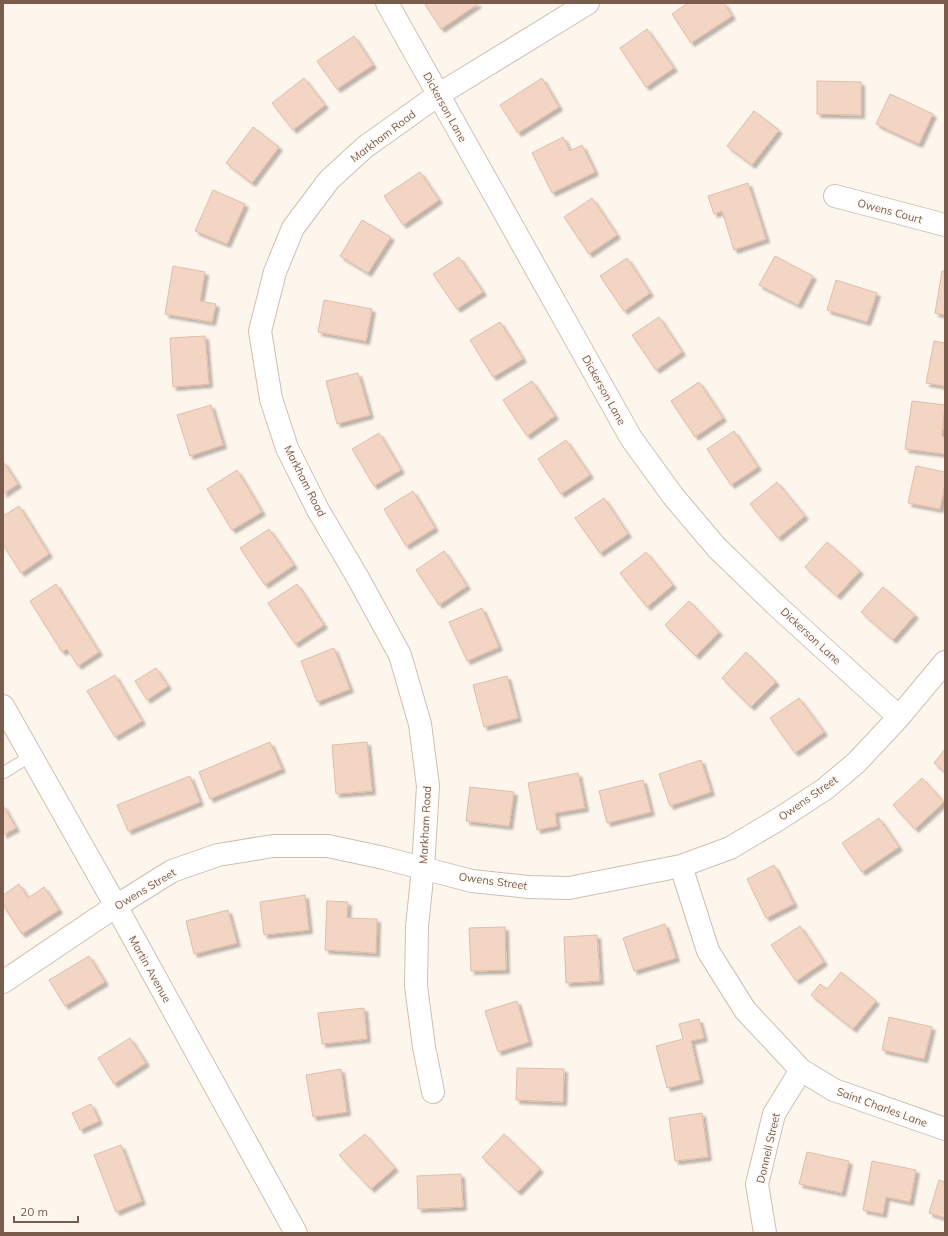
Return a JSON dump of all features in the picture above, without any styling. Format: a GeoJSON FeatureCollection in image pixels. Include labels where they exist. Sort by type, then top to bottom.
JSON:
{"type":"FeatureCollection","features":[{"type":"Feature","properties":{"kind":"street","name":"Dickerson Lane"},"geometry":{"type":"LineString","coordinates":[[387,3],[632,438],[672,496],[723,554],[776,605],[899,717]]}},
{"type":"Feature","properties":{"kind":"street","name":"Markham Road"},"geometry":{"type":"LineString","coordinates":[[434,1092],[424,1047],[416,986],[417,927],[423,868],[428,786],[420,724],[400,655],[358,578],[318,510],[287,448],[271,399],[260,331],[275,272],[293,228],[329,180],[365,147],[438,95],[588,3]]}},
{"type":"Feature","properties":{"kind":"street","name":"Owens Court"},"geometry":{"type":"LineString","coordinates":[[835,196],[945,226]]}},
{"type":"Feature","properties":{"kind":"street","name":"Owens Street"},"geometry":{"type":"LineString","coordinates":[[3,982],[116,906],[172,871],[218,855],[273,846],[328,846],[384,858],[472,881],[529,887],[569,888],[681,866],[730,848],[779,819],[825,789],[857,762],[899,717],[945,662]]}},
{"type":"Feature","properties":{"kind":"street","name":"Martin Avenue"},"geometry":{"type":"LineString","coordinates":[[3,706],[116,906],[296,1233]]}},
{"type":"Feature","properties":{"kind":"street","name":"Saint Charles Lane"},"geometry":{"type":"LineString","coordinates":[[681,866],[708,951],[745,1010],[801,1070],[834,1090],[945,1129]]}},
{"type":"Feature","properties":{"kind":"street","name":"Donnell Street"},"geometry":{"type":"LineString","coordinates":[[765,1233],[758,1184],[774,1114],[801,1070]]}},
{"type":"Feature","properties":{"kind":"lane"},"geometry":{"type":"LineString","coordinates":[[3,773],[31,756]]}},
{"type":"Feature","properties":{"kind":"building"},"geometry":{"type":"Polygon","coordinates":[[[424,3],[477,3],[478,4],[441,29],[424,3]]]}},
{"type":"Feature","properties":{"kind":"building"},"geometry":{"type":"Polygon","coordinates":[[[688,3],[724,3],[732,16],[691,43],[672,14],[688,3]]]}},
{"type":"Feature","properties":{"kind":"building"},"geometry":{"type":"Polygon","coordinates":[[[647,29],[674,68],[646,87],[620,48],[647,29]]]}},
{"type":"Feature","properties":{"kind":"building"},"geometry":{"type":"Polygon","coordinates":[[[354,36],[373,65],[337,89],[317,61],[354,36]]]}},
{"type":"Feature","properties":{"kind":"building"},"geometry":{"type":"Polygon","coordinates":[[[304,78],[325,105],[293,130],[272,103],[304,78]]]}},
{"type":"Feature","properties":{"kind":"building"},"geometry":{"type":"Polygon","coordinates":[[[542,78],[559,107],[518,133],[500,105],[542,78]]]}},
{"type":"Feature","properties":{"kind":"building"},"geometry":{"type":"Polygon","coordinates":[[[817,81],[861,82],[861,115],[817,114],[817,81]]]}},
{"type":"Feature","properties":{"kind":"building"},"geometry":{"type":"Polygon","coordinates":[[[890,94],[933,114],[919,144],[876,124],[890,94]]]}},
{"type":"Feature","properties":{"kind":"building"},"geometry":{"type":"Polygon","coordinates":[[[754,111],[779,130],[752,165],[727,146],[754,111]]]}},
{"type":"Feature","properties":{"kind":"building"},"geometry":{"type":"Polygon","coordinates":[[[253,127],[279,147],[252,183],[226,163],[253,127]]]}},
{"type":"Feature","properties":{"kind":"building"},"geometry":{"type":"Polygon","coordinates":[[[563,137],[570,151],[582,145],[595,172],[552,193],[532,153],[563,137]]]}},
{"type":"Feature","properties":{"kind":"building"},"geometry":{"type":"Polygon","coordinates":[[[420,172],[439,200],[403,225],[384,196],[420,172]]]}},
{"type":"Feature","properties":{"kind":"building"},"geometry":{"type":"Polygon","coordinates":[[[748,183],[766,239],[734,250],[722,211],[714,214],[708,196],[748,183]]]}},
{"type":"Feature","properties":{"kind":"building"},"geometry":{"type":"Polygon","coordinates":[[[213,190],[245,204],[227,244],[195,231],[213,190]]]}},
{"type":"Feature","properties":{"kind":"building"},"geometry":{"type":"Polygon","coordinates":[[[592,198],[617,235],[589,254],[564,217],[592,198]]]}},
{"type":"Feature","properties":{"kind":"building"},"geometry":{"type":"Polygon","coordinates":[[[362,220],[391,237],[368,273],[340,256],[362,220]]]}},
{"type":"Feature","properties":{"kind":"building"},"geometry":{"type":"Polygon","coordinates":[[[775,256],[813,276],[798,305],[759,285],[775,256]]]}},
{"type":"Feature","properties":{"kind":"building"},"geometry":{"type":"Polygon","coordinates":[[[459,257],[483,292],[457,309],[433,274],[459,257]]]}},
{"type":"Feature","properties":{"kind":"building"},"geometry":{"type":"Polygon","coordinates":[[[627,258],[650,293],[624,311],[600,276],[627,258]]]}},
{"type":"Feature","properties":{"kind":"building"},"geometry":{"type":"Polygon","coordinates":[[[173,266],[205,272],[200,301],[216,304],[212,322],[165,314],[173,266]]]}},
{"type":"Feature","properties":{"kind":"building"},"geometry":{"type":"Polygon","coordinates":[[[942,271],[945,271],[945,315],[935,313],[942,271]]]}},
{"type":"Feature","properties":{"kind":"building"},"geometry":{"type":"Polygon","coordinates":[[[836,280],[877,293],[867,322],[827,310],[836,280]]]}},
{"type":"Feature","properties":{"kind":"building"},"geometry":{"type":"Polygon","coordinates":[[[324,300],[372,309],[366,341],[318,332],[324,300]]]}},
{"type":"Feature","properties":{"kind":"building"},"geometry":{"type":"Polygon","coordinates":[[[659,317],[682,352],[656,370],[632,335],[659,317]]]}},
{"type":"Feature","properties":{"kind":"building"},"geometry":{"type":"Polygon","coordinates":[[[500,322],[523,359],[493,377],[470,340],[500,322]]]}},
{"type":"Feature","properties":{"kind":"building"},"geometry":{"type":"Polygon","coordinates":[[[205,336],[209,384],[173,387],[170,338],[205,336]]]}},
{"type":"Feature","properties":{"kind":"building"},"geometry":{"type":"Polygon","coordinates":[[[934,341],[945,343],[945,386],[926,383],[934,341]]]}},
{"type":"Feature","properties":{"kind":"building"},"geometry":{"type":"Polygon","coordinates":[[[358,373],[370,415],[337,424],[326,381],[358,373]]]}},
{"type":"Feature","properties":{"kind":"building"},"geometry":{"type":"Polygon","coordinates":[[[532,381],[555,416],[527,436],[503,400],[532,381]]]}},
{"type":"Feature","properties":{"kind":"building"},"geometry":{"type":"Polygon","coordinates":[[[699,382],[723,418],[695,437],[671,401],[699,382]]]}},
{"type":"Feature","properties":{"kind":"building"},"geometry":{"type":"Polygon","coordinates":[[[912,401],[945,405],[942,436],[945,437],[945,454],[905,449],[912,401]]]}},
{"type":"Feature","properties":{"kind":"building"},"geometry":{"type":"Polygon","coordinates":[[[211,405],[223,445],[190,456],[177,415],[211,405]]]}},
{"type":"Feature","properties":{"kind":"building"},"geometry":{"type":"Polygon","coordinates":[[[734,431],[758,467],[731,485],[707,449],[734,431]]]}},
{"type":"Feature","properties":{"kind":"building"},"geometry":{"type":"Polygon","coordinates":[[[379,433],[401,470],[374,486],[352,449],[379,433]]]}},
{"type":"Feature","properties":{"kind":"building"},"geometry":{"type":"Polygon","coordinates":[[[566,440],[590,475],[561,494],[538,459],[566,440]]]}},
{"type":"Feature","properties":{"kind":"building"},"geometry":{"type":"Polygon","coordinates":[[[3,461],[18,484],[3,494],[3,461]]]}},
{"type":"Feature","properties":{"kind":"building"},"geometry":{"type":"Polygon","coordinates":[[[916,466],[945,472],[945,483],[940,509],[908,503],[916,466]]]}},
{"type":"Feature","properties":{"kind":"building"},"geometry":{"type":"Polygon","coordinates":[[[237,470],[262,512],[232,530],[207,489],[237,470]]]}},
{"type":"Feature","properties":{"kind":"building"},"geometry":{"type":"Polygon","coordinates":[[[777,482],[805,516],[778,538],[750,504],[777,482]]]}},
{"type":"Feature","properties":{"kind":"building"},"geometry":{"type":"Polygon","coordinates":[[[413,491],[435,528],[406,546],[384,509],[413,491]]]}},
{"type":"Feature","properties":{"kind":"building"},"geometry":{"type":"Polygon","coordinates":[[[604,498],[628,534],[600,553],[575,518],[604,498]]]}},
{"type":"Feature","properties":{"kind":"building"},"geometry":{"type":"Polygon","coordinates":[[[19,506],[49,554],[21,573],[3,545],[3,516],[19,506]]]}},
{"type":"Feature","properties":{"kind":"building"},"geometry":{"type":"Polygon","coordinates":[[[269,529],[294,565],[265,585],[240,548],[269,529]]]}},
{"type":"Feature","properties":{"kind":"building"},"geometry":{"type":"Polygon","coordinates":[[[827,542],[860,571],[837,596],[805,567],[827,542]]]}},
{"type":"Feature","properties":{"kind":"building"},"geometry":{"type":"Polygon","coordinates":[[[444,551],[467,586],[439,605],[416,570],[444,551]]]}},
{"type":"Feature","properties":{"kind":"building"},"geometry":{"type":"Polygon","coordinates":[[[646,552],[673,585],[647,607],[620,573],[646,552]]]}},
{"type":"Feature","properties":{"kind":"building"},"geometry":{"type":"Polygon","coordinates":[[[56,584],[99,652],[78,666],[67,649],[62,652],[30,601],[56,584]]]}},
{"type":"Feature","properties":{"kind":"building"},"geometry":{"type":"Polygon","coordinates":[[[297,584],[324,625],[295,644],[268,603],[297,584]]]}},
{"type":"Feature","properties":{"kind":"building"},"geometry":{"type":"Polygon","coordinates":[[[883,587],[915,615],[893,640],[861,612],[883,587]]]}},
{"type":"Feature","properties":{"kind":"building"},"geometry":{"type":"Polygon","coordinates":[[[689,601],[719,632],[696,656],[665,625],[689,601]]]}},
{"type":"Feature","properties":{"kind":"building"},"geometry":{"type":"Polygon","coordinates":[[[482,608],[499,647],[467,661],[449,622],[482,608]]]}},
{"type":"Feature","properties":{"kind":"building"},"geometry":{"type":"Polygon","coordinates":[[[334,648],[350,689],[317,702],[301,661],[334,648]]]}},
{"type":"Feature","properties":{"kind":"building"},"geometry":{"type":"Polygon","coordinates":[[[746,652],[776,682],[751,707],[722,678],[746,652]]]}},
{"type":"Feature","properties":{"kind":"building"},"geometry":{"type":"Polygon","coordinates":[[[156,668],[168,686],[147,700],[135,681],[156,668]]]}},
{"type":"Feature","properties":{"kind":"building"},"geometry":{"type":"Polygon","coordinates":[[[115,675],[142,721],[115,737],[87,691],[115,675]]]}},
{"type":"Feature","properties":{"kind":"building"},"geometry":{"type":"Polygon","coordinates":[[[507,676],[518,718],[484,727],[473,685],[507,676]]]}},
{"type":"Feature","properties":{"kind":"building"},"geometry":{"type":"Polygon","coordinates":[[[799,698],[824,732],[795,753],[770,718],[799,698]]]}},
{"type":"Feature","properties":{"kind":"building"},"geometry":{"type":"Polygon","coordinates":[[[270,742],[282,769],[210,799],[199,772],[270,742]]]}},
{"type":"Feature","properties":{"kind":"building"},"geometry":{"type":"Polygon","coordinates":[[[367,742],[372,791],[336,794],[332,745],[367,742]]]}},
{"type":"Feature","properties":{"kind":"building"},"geometry":{"type":"Polygon","coordinates":[[[945,749],[945,772],[934,763],[945,749]]]}},
{"type":"Feature","properties":{"kind":"building"},"geometry":{"type":"Polygon","coordinates":[[[701,760],[711,792],[670,806],[659,774],[701,760]]]}},
{"type":"Feature","properties":{"kind":"building"},"geometry":{"type":"Polygon","coordinates":[[[578,773],[585,808],[555,813],[557,826],[537,830],[528,783],[578,773]]]}},
{"type":"Feature","properties":{"kind":"building"},"geometry":{"type":"Polygon","coordinates":[[[190,776],[200,802],[128,831],[117,805],[190,776]]]}},
{"type":"Feature","properties":{"kind":"building"},"geometry":{"type":"Polygon","coordinates":[[[922,778],[944,802],[915,829],[893,805],[922,778]]]}},
{"type":"Feature","properties":{"kind":"building"},"geometry":{"type":"Polygon","coordinates":[[[643,780],[651,812],[607,823],[599,791],[643,780]]]}},
{"type":"Feature","properties":{"kind":"building"},"geometry":{"type":"Polygon","coordinates":[[[470,787],[514,792],[509,826],[466,821],[470,787]]]}},
{"type":"Feature","properties":{"kind":"building"},"geometry":{"type":"Polygon","coordinates":[[[3,805],[16,828],[3,835],[3,805]]]}},
{"type":"Feature","properties":{"kind":"building"},"geometry":{"type":"Polygon","coordinates":[[[879,818],[899,847],[862,872],[842,843],[879,818]]]}},
{"type":"Feature","properties":{"kind":"building"},"geometry":{"type":"Polygon","coordinates":[[[774,865],[794,904],[766,918],[747,879],[774,865]]]}},
{"type":"Feature","properties":{"kind":"building"},"geometry":{"type":"Polygon","coordinates":[[[19,884],[28,898],[44,887],[59,910],[22,934],[3,905],[3,895],[19,884]]]}},
{"type":"Feature","properties":{"kind":"building"},"geometry":{"type":"Polygon","coordinates":[[[305,895],[309,930],[264,935],[260,902],[305,895]]]}},
{"type":"Feature","properties":{"kind":"building"},"geometry":{"type":"Polygon","coordinates":[[[327,901],[348,902],[347,918],[377,919],[376,953],[325,950],[327,901]]]}},
{"type":"Feature","properties":{"kind":"building"},"geometry":{"type":"Polygon","coordinates":[[[228,910],[237,943],[194,954],[186,921],[228,910]]]}},
{"type":"Feature","properties":{"kind":"building"},"geometry":{"type":"Polygon","coordinates":[[[665,924],[676,958],[634,971],[623,938],[665,924]]]}},
{"type":"Feature","properties":{"kind":"building"},"geometry":{"type":"Polygon","coordinates":[[[800,926],[824,962],[796,981],[771,945],[800,926]]]}},
{"type":"Feature","properties":{"kind":"building"},"geometry":{"type":"Polygon","coordinates":[[[505,927],[506,970],[471,971],[469,928],[505,927]]]}},
{"type":"Feature","properties":{"kind":"building"},"geometry":{"type":"Polygon","coordinates":[[[597,935],[600,981],[566,983],[564,937],[597,935]]]}},
{"type":"Feature","properties":{"kind":"building"},"geometry":{"type":"Polygon","coordinates":[[[89,956],[105,982],[65,1006],[49,980],[89,956]]]}},
{"type":"Feature","properties":{"kind":"building"},"geometry":{"type":"Polygon","coordinates":[[[841,972],[876,1001],[853,1029],[811,995],[820,984],[827,989],[841,972]]]}},
{"type":"Feature","properties":{"kind":"building"},"geometry":{"type":"Polygon","coordinates":[[[517,1001],[529,1042],[498,1052],[485,1011],[517,1001]]]}},
{"type":"Feature","properties":{"kind":"building"},"geometry":{"type":"Polygon","coordinates":[[[364,1008],[367,1039],[322,1044],[318,1013],[364,1008]]]}},
{"type":"Feature","properties":{"kind":"building"},"geometry":{"type":"Polygon","coordinates":[[[889,1017],[932,1027],[924,1059],[882,1050],[889,1017]]]}},
{"type":"Feature","properties":{"kind":"building"},"geometry":{"type":"Polygon","coordinates":[[[699,1019],[704,1038],[691,1041],[700,1080],[667,1088],[656,1046],[683,1039],[679,1024],[699,1019]]]}},
{"type":"Feature","properties":{"kind":"building"},"geometry":{"type":"Polygon","coordinates":[[[130,1038],[146,1063],[114,1084],[98,1058],[130,1038]]]}},
{"type":"Feature","properties":{"kind":"building"},"geometry":{"type":"Polygon","coordinates":[[[517,1068],[564,1069],[563,1102],[516,1100],[517,1068]]]}},
{"type":"Feature","properties":{"kind":"building"},"geometry":{"type":"Polygon","coordinates":[[[341,1069],[347,1112],[313,1117],[306,1075],[341,1069]]]}},
{"type":"Feature","properties":{"kind":"building"},"geometry":{"type":"Polygon","coordinates":[[[91,1104],[99,1121],[80,1130],[72,1113],[91,1104]]]}},
{"type":"Feature","properties":{"kind":"building"},"geometry":{"type":"Polygon","coordinates":[[[702,1113],[708,1157],[675,1161],[669,1118],[702,1113]]]}},
{"type":"Feature","properties":{"kind":"building"},"geometry":{"type":"Polygon","coordinates":[[[365,1134],[395,1168],[371,1189],[339,1155],[365,1134]]]}},
{"type":"Feature","properties":{"kind":"building"},"geometry":{"type":"Polygon","coordinates":[[[504,1134],[540,1169],[518,1192],[482,1157],[504,1134]]]}},
{"type":"Feature","properties":{"kind":"building"},"geometry":{"type":"Polygon","coordinates":[[[121,1145],[142,1201],[116,1212],[94,1155],[121,1145]]]}},
{"type":"Feature","properties":{"kind":"building"},"geometry":{"type":"Polygon","coordinates":[[[807,1152],[849,1161],[842,1193],[799,1184],[807,1152]]]}},
{"type":"Feature","properties":{"kind":"building"},"geometry":{"type":"Polygon","coordinates":[[[872,1161],[916,1170],[910,1202],[886,1197],[883,1214],[863,1210],[872,1161]]]}},
{"type":"Feature","properties":{"kind":"building"},"geometry":{"type":"Polygon","coordinates":[[[461,1174],[463,1207],[418,1209],[417,1176],[461,1174]]]}},
{"type":"Feature","properties":{"kind":"building"},"geometry":{"type":"Polygon","coordinates":[[[939,1180],[945,1182],[945,1218],[929,1213],[939,1180]]]}}]}
